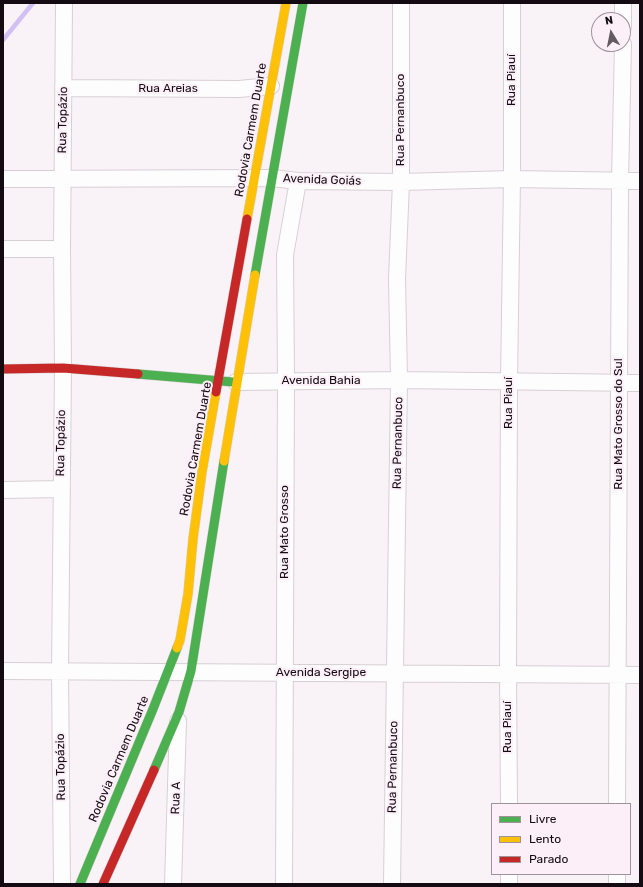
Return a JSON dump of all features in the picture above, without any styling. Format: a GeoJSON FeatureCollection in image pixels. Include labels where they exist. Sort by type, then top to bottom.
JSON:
{"type":"FeatureCollection","features":[{"type":"Feature","properties":{"kind":"street","name":"Rua Topázio"},"geometry":{"type":"LineString","coordinates":[[62,884],[60,671],[64,3]]}},
{"type":"Feature","properties":{"kind":"street","name":"Rodovia Carmem Duarte"},"geometry":{"type":"LineString","coordinates":[[80,884],[180,640],[188,594],[193,539],[202,472],[220,380],[286,3]]}},
{"type":"Feature","properties":{"kind":"street"},"geometry":{"type":"LineString","coordinates":[[103,884],[179,712],[191,671],[236,382],[303,3]]}},
{"type":"Feature","properties":{"kind":"street","name":"Rua Pernanbuco"},"geometry":{"type":"LineString","coordinates":[[392,884],[399,380],[397,279],[401,182],[401,3]]}},
{"type":"Feature","properties":{"kind":"street","name":"Rua Piauí"},"geometry":{"type":"LineString","coordinates":[[509,803],[509,381],[512,179],[512,3]]}},
{"type":"Feature","properties":{"kind":"street","name":"Rua Mato Grosso do Sul"},"geometry":{"type":"LineString","coordinates":[[617,803],[620,181],[623,52]]}},
{"type":"Feature","properties":{"kind":"street","name":"Rua Areias"},"geometry":{"type":"LineString","coordinates":[[63,88],[239,89],[272,86]]}},
{"type":"Feature","properties":{"kind":"street","name":"Avenida Goiás"},"geometry":{"type":"LineString","coordinates":[[3,178],[272,178],[298,181],[401,182],[512,179],[640,181]]}},
{"type":"Feature","properties":{"kind":"street","name":"Rua Mato Grosso"},"geometry":{"type":"LineString","coordinates":[[284,884],[285,255],[298,181]]}},
{"type":"Feature","properties":{"kind":"street"},"geometry":{"type":"LineString","coordinates":[[3,249],[62,249]]}},
{"type":"Feature","properties":{"kind":"street","name":"Avenida Bahia"},"geometry":{"type":"LineString","coordinates":[[3,369],[62,368],[236,382],[286,380],[399,380],[640,383]]}},
{"type":"Feature","properties":{"kind":"street"},"geometry":{"type":"LineString","coordinates":[[3,490],[61,489]]}},
{"type":"Feature","properties":{"kind":"street","name":"Avenida Sergipe"},"geometry":{"type":"LineString","coordinates":[[3,671],[640,674]]}},
{"type":"Feature","properties":{"kind":"street","name":"Rua A"},"geometry":{"type":"LineString","coordinates":[[173,884],[179,712]]}},
{"type":"Feature","properties":{"kind":"waterway"},"geometry":{"type":"LineString","coordinates":[[3,40],[33,3]]}},
{"type":"Feature","properties":{"kind":"traffic: fast"},"geometry":{"type":"LineString","coordinates":[[255,275],[303,3]]}},
{"type":"Feature","properties":{"kind":"traffic: fast"},"geometry":{"type":"LineString","coordinates":[[138,374],[233,382]]}},
{"type":"Feature","properties":{"kind":"traffic: fast"},"geometry":{"type":"LineString","coordinates":[[154,770],[179,712],[191,671],[224,461]]}},
{"type":"Feature","properties":{"kind":"traffic: fast"},"geometry":{"type":"LineString","coordinates":[[80,884],[177,648]]}},
{"type":"Feature","properties":{"kind":"traffic: slow"},"geometry":{"type":"LineString","coordinates":[[247,219],[286,3]]}},
{"type":"Feature","properties":{"kind":"traffic: slow"},"geometry":{"type":"LineString","coordinates":[[224,461],[255,275]]}},
{"type":"Feature","properties":{"kind":"traffic: slow"},"geometry":{"type":"LineString","coordinates":[[177,648],[180,640],[188,594],[193,539],[202,472],[216,392]]}},
{"type":"Feature","properties":{"kind":"traffic: jam"},"geometry":{"type":"LineString","coordinates":[[216,392],[247,219]]}},
{"type":"Feature","properties":{"kind":"traffic: jam"},"geometry":{"type":"LineString","coordinates":[[3,369],[63,368],[138,374]]}},
{"type":"Feature","properties":{"kind":"traffic: jam"},"geometry":{"type":"LineString","coordinates":[[103,884],[154,770]]}}]}
